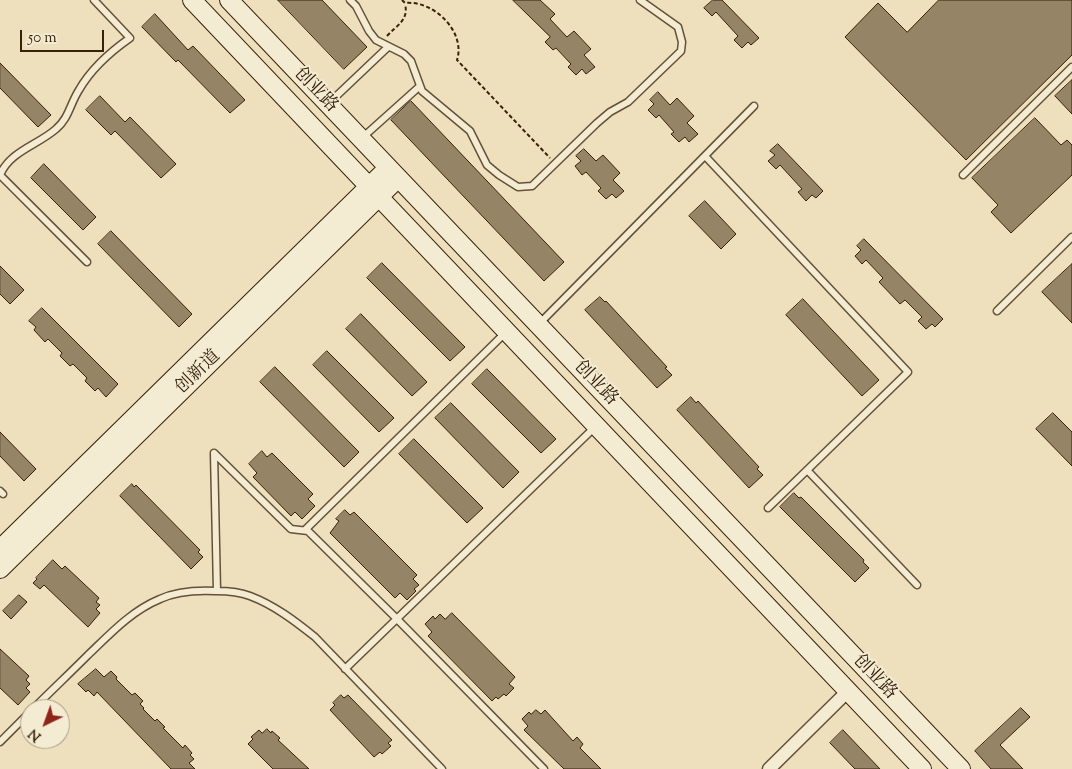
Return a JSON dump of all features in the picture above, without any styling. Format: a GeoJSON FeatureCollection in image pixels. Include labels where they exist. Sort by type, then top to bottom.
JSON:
{"type":"FeatureCollection","features":[{"type":"Feature","properties":{"kind":"main road","name":"创业路"},"geometry":{"type":"LineString","coordinates":[[192,0],[922,769]]}},
{"type":"Feature","properties":{"kind":"main road","name":"创业路"},"geometry":{"type":"LineString","coordinates":[[229,0],[960,769]]}},
{"type":"Feature","properties":{"kind":"main road","name":"创新道"},"geometry":{"type":"LineString","coordinates":[[0,549],[393,173]]}},
{"type":"Feature","properties":{"kind":"main road","name":"创新道"},"geometry":{"type":"LineString","coordinates":[[0,569],[374,191]]}},
{"type":"Feature","properties":{"kind":"street"},"geometry":{"type":"LineString","coordinates":[[769,769],[848,691]]}},
{"type":"Feature","properties":{"kind":"lane"},"geometry":{"type":"LineString","coordinates":[[87,262],[0,175],[7,163],[16,155],[47,136],[64,120],[78,91],[96,67],[115,48],[130,38],[94,0]]}},
{"type":"Feature","properties":{"kind":"lane"},"geometry":{"type":"LineString","coordinates":[[350,0],[369,31],[380,42],[404,54],[411,61],[422,91],[470,131],[487,165],[518,187],[532,186],[597,123],[610,112],[628,102],[681,51],[682,42],[678,27],[640,0]]}},
{"type":"Feature","properties":{"kind":"lane"},"geometry":{"type":"LineString","coordinates":[[328,104],[388,46]]}},
{"type":"Feature","properties":{"kind":"lane"},"geometry":{"type":"LineString","coordinates":[[963,175],[1072,67]]}},
{"type":"Feature","properties":{"kind":"lane"},"geometry":{"type":"LineString","coordinates":[[361,139],[420,86]]}},
{"type":"Feature","properties":{"kind":"lane"},"geometry":{"type":"LineString","coordinates":[[538,325],[754,106]]}},
{"type":"Feature","properties":{"kind":"lane"},"geometry":{"type":"LineString","coordinates":[[705,156],[908,372],[768,508]]}},
{"type":"Feature","properties":{"kind":"lane"},"geometry":{"type":"LineString","coordinates":[[997,311],[1072,237]]}},
{"type":"Feature","properties":{"kind":"lane"},"geometry":{"type":"LineString","coordinates":[[305,530],[507,331]]}},
{"type":"Feature","properties":{"kind":"lane"},"geometry":{"type":"LineString","coordinates":[[345,669],[596,426]]}},
{"type":"Feature","properties":{"kind":"lane"},"geometry":{"type":"LineString","coordinates":[[217,591],[214,453],[291,529],[308,531],[544,769]]}},
{"type":"Feature","properties":{"kind":"lane"},"geometry":{"type":"LineString","coordinates":[[807,470],[917,586]]}},
{"type":"Feature","properties":{"kind":"lane"},"geometry":{"type":"LineString","coordinates":[[43,699],[116,628],[137,611],[159,599],[179,592],[217,591],[249,595],[272,606],[314,637],[442,769]]}},
{"type":"Feature","properties":{"kind":"lane"},"geometry":{"type":"LineString","coordinates":[[0,742],[20,722]]}},
{"type":"Feature","properties":{"kind":"path"},"geometry":{"type":"LineString","coordinates":[[380,42],[404,19],[407,12],[405,3],[402,0]]}},
{"type":"Feature","properties":{"kind":"path"},"geometry":{"type":"LineString","coordinates":[[405,3],[422,2],[434,8],[443,17],[453,28],[458,40],[460,52],[457,60],[555,163]]}},
{"type":"Feature","properties":{"kind":"building"},"geometry":{"type":"Polygon","coordinates":[[[278,0],[322,0],[367,47],[344,69],[278,0]]]}},
{"type":"Feature","properties":{"kind":"building"},"geometry":{"type":"Polygon","coordinates":[[[513,0],[540,0],[555,14],[550,19],[567,37],[574,31],[591,49],[584,55],[595,67],[586,74],[582,69],[576,75],[568,67],[571,64],[556,48],[553,50],[545,42],[550,37],[513,0]]]}},
{"type":"Feature","properties":{"kind":"building"},"geometry":{"type":"Polygon","coordinates":[[[713,0],[722,0],[759,38],[751,45],[748,42],[742,48],[734,40],[738,36],[716,12],[712,16],[704,8],[713,0]]]}},
{"type":"Feature","properties":{"kind":"building"},"geometry":{"type":"Polygon","coordinates":[[[939,0],[1072,0],[1072,55],[966,160],[845,37],[878,3],[907,32],[939,0]]]}},
{"type":"Feature","properties":{"kind":"building"},"geometry":{"type":"Polygon","coordinates":[[[155,14],[188,50],[193,46],[245,100],[230,113],[178,60],[176,62],[142,27],[155,14]]]}},
{"type":"Feature","properties":{"kind":"building"},"geometry":{"type":"Polygon","coordinates":[[[0,63],[51,115],[38,127],[0,88],[0,63]]]}},
{"type":"Feature","properties":{"kind":"building"},"geometry":{"type":"Polygon","coordinates":[[[1072,80],[1072,114],[1055,96],[1072,80]]]}},
{"type":"Feature","properties":{"kind":"building"},"geometry":{"type":"Polygon","coordinates":[[[658,92],[670,105],[677,98],[694,116],[687,123],[698,134],[689,142],[685,137],[679,142],[671,134],[674,132],[659,115],[656,118],[648,110],[654,104],[650,100],[658,92]]]}},
{"type":"Feature","properties":{"kind":"building"},"geometry":{"type":"Polygon","coordinates":[[[100,96],[125,122],[130,117],[176,164],[161,178],[115,131],[111,135],[86,110],[100,96]]]}},
{"type":"Feature","properties":{"kind":"building"},"geometry":{"type":"Polygon","coordinates":[[[411,101],[564,262],[544,281],[391,120],[411,101]]]}},
{"type":"Feature","properties":{"kind":"building"},"geometry":{"type":"Polygon","coordinates":[[[1035,118],[1061,145],[1067,140],[1072,145],[1072,175],[1011,233],[991,212],[998,205],[972,178],[1035,118]]]}},
{"type":"Feature","properties":{"kind":"building"},"geometry":{"type":"Polygon","coordinates":[[[778,144],[823,191],[816,198],[812,195],[806,201],[798,192],[802,189],[780,165],[776,169],[768,161],[775,155],[770,151],[778,144]]]}},
{"type":"Feature","properties":{"kind":"building"},"geometry":{"type":"Polygon","coordinates":[[[584,149],[596,161],[603,155],[620,173],[613,180],[624,191],[616,198],[612,194],[606,199],[598,191],[601,188],[586,172],[582,175],[575,166],[581,161],[576,156],[584,149]]]}},
{"type":"Feature","properties":{"kind":"building"},"geometry":{"type":"Polygon","coordinates":[[[44,164],[96,217],[83,230],[31,178],[44,164]]]}},
{"type":"Feature","properties":{"kind":"building"},"geometry":{"type":"Polygon","coordinates":[[[705,201],[736,234],[721,249],[689,216],[705,201]]]}},
{"type":"Feature","properties":{"kind":"building"},"geometry":{"type":"Polygon","coordinates":[[[111,231],[192,314],[179,327],[98,244],[111,231]]]}},
{"type":"Feature","properties":{"kind":"building"},"geometry":{"type":"Polygon","coordinates":[[[864,239],[943,319],[935,327],[932,324],[926,329],[918,321],[922,317],[905,300],[900,304],[879,282],[883,278],[866,260],[862,264],[855,256],[861,250],[857,246],[864,239]]]}},
{"type":"Feature","properties":{"kind":"building"},"geometry":{"type":"Polygon","coordinates":[[[382,263],[465,347],[450,361],[367,278],[382,263]]]}},
{"type":"Feature","properties":{"kind":"building"},"geometry":{"type":"Polygon","coordinates":[[[1072,264],[1072,323],[1042,292],[1072,264]]]}},
{"type":"Feature","properties":{"kind":"building"},"geometry":{"type":"Polygon","coordinates":[[[0,266],[24,290],[10,304],[0,294],[0,266]]]}},
{"type":"Feature","properties":{"kind":"building"},"geometry":{"type":"Polygon","coordinates":[[[600,297],[606,301],[667,367],[665,368],[672,375],[657,388],[585,310],[600,297]]]}},
{"type":"Feature","properties":{"kind":"building"},"geometry":{"type":"Polygon","coordinates":[[[803,299],[879,380],[862,396],[786,315],[803,299]]]}},
{"type":"Feature","properties":{"kind":"building"},"geometry":{"type":"Polygon","coordinates":[[[42,308],[118,384],[106,397],[98,388],[95,391],[85,381],[87,378],[73,364],[70,366],[60,356],[62,353],[48,339],[45,342],[34,330],[36,327],[29,321],[42,308]]]}},
{"type":"Feature","properties":{"kind":"building"},"geometry":{"type":"Polygon","coordinates":[[[361,314],[427,382],[412,396],[346,329],[361,314]]]}},
{"type":"Feature","properties":{"kind":"building"},"geometry":{"type":"Polygon","coordinates":[[[327,351],[394,418],[379,432],[313,365],[327,351]]]}},
{"type":"Feature","properties":{"kind":"building"},"geometry":{"type":"Polygon","coordinates":[[[275,367],[359,452],[344,467],[260,382],[275,367]]]}},
{"type":"Feature","properties":{"kind":"building"},"geometry":{"type":"Polygon","coordinates":[[[487,369],[556,439],[541,453],[472,384],[487,369]]]}},
{"type":"Feature","properties":{"kind":"building"},"geometry":{"type":"Polygon","coordinates":[[[691,397],[696,403],[698,401],[759,467],[757,469],[763,475],[749,488],[677,410],[691,397]]]}},
{"type":"Feature","properties":{"kind":"building"},"geometry":{"type":"Polygon","coordinates":[[[451,403],[519,472],[503,488],[435,418],[451,403]]]}},
{"type":"Feature","properties":{"kind":"building"},"geometry":{"type":"Polygon","coordinates":[[[1053,413],[1072,432],[1072,466],[1036,429],[1053,413]]]}},
{"type":"Feature","properties":{"kind":"building"},"geometry":{"type":"Polygon","coordinates":[[[0,432],[36,469],[24,481],[0,456],[0,432]]]}},
{"type":"Feature","properties":{"kind":"building"},"geometry":{"type":"Polygon","coordinates":[[[414,439],[483,508],[467,523],[399,454],[414,439]]]}},
{"type":"Feature","properties":{"kind":"building"},"geometry":{"type":"Polygon","coordinates":[[[262,451],[267,457],[272,453],[313,494],[308,499],[315,506],[302,519],[295,512],[291,516],[253,477],[257,473],[249,464],[262,451]]]}},
{"type":"Feature","properties":{"kind":"building"},"geometry":{"type":"Polygon","coordinates":[[[132,484],[134,487],[136,485],[200,550],[198,552],[203,557],[191,569],[120,496],[132,484]]]}},
{"type":"Feature","properties":{"kind":"building"},"geometry":{"type":"Polygon","coordinates":[[[794,493],[799,498],[801,497],[864,560],[863,562],[869,568],[855,582],[780,507],[794,493]]]}},
{"type":"Feature","properties":{"kind":"building"},"geometry":{"type":"Polygon","coordinates":[[[345,510],[350,515],[354,512],[417,575],[413,579],[419,585],[407,600],[400,593],[395,598],[330,533],[339,521],[336,519],[345,510]]]}},
{"type":"Feature","properties":{"kind":"building"},"geometry":{"type":"Polygon","coordinates":[[[53,560],[62,569],[65,566],[99,598],[96,602],[100,605],[96,609],[100,613],[88,627],[44,585],[40,589],[33,583],[53,560]]]}},
{"type":"Feature","properties":{"kind":"building"},"geometry":{"type":"Polygon","coordinates":[[[19,595],[27,602],[11,619],[3,611],[19,595]]]}},
{"type":"Feature","properties":{"kind":"building"},"geometry":{"type":"Polygon","coordinates":[[[452,613],[515,677],[509,684],[514,688],[506,696],[504,694],[492,701],[428,636],[432,632],[425,624],[433,616],[435,619],[440,614],[445,619],[452,613]]]}},
{"type":"Feature","properties":{"kind":"building"},"geometry":{"type":"Polygon","coordinates":[[[0,649],[29,676],[26,680],[30,684],[26,688],[30,692],[24,699],[20,699],[18,705],[0,688],[0,649]]]}},
{"type":"Feature","properties":{"kind":"building"},"geometry":{"type":"Polygon","coordinates":[[[96,669],[104,677],[111,671],[117,677],[116,679],[132,695],[135,693],[143,701],[140,704],[143,709],[155,721],[157,719],[165,727],[163,728],[183,748],[185,745],[192,753],[190,755],[194,759],[189,763],[195,769],[171,769],[97,692],[94,696],[88,690],[86,692],[78,684],[96,669]]]}},
{"type":"Feature","properties":{"kind":"building"},"geometry":{"type":"Polygon","coordinates":[[[341,695],[344,698],[348,695],[392,740],[388,743],[391,746],[382,754],[380,752],[374,757],[330,710],[335,705],[333,703],[341,695]]]}},
{"type":"Feature","properties":{"kind":"building"},"geometry":{"type":"Polygon","coordinates":[[[1021,708],[1030,717],[1000,745],[1023,769],[991,769],[975,751],[1021,708]]]}},
{"type":"Feature","properties":{"kind":"building"},"geometry":{"type":"Polygon","coordinates":[[[536,710],[541,714],[545,710],[573,741],[577,737],[583,744],[580,748],[601,769],[564,769],[524,730],[528,726],[522,719],[529,712],[531,714],[536,710]]]}},
{"type":"Feature","properties":{"kind":"building"},"geometry":{"type":"Polygon","coordinates":[[[267,729],[280,738],[278,740],[309,769],[273,769],[248,744],[253,739],[251,737],[259,730],[262,733],[267,729]]]}},
{"type":"Feature","properties":{"kind":"building"},"geometry":{"type":"Polygon","coordinates":[[[843,730],[880,769],[855,769],[830,743],[843,730]]]}}]}
